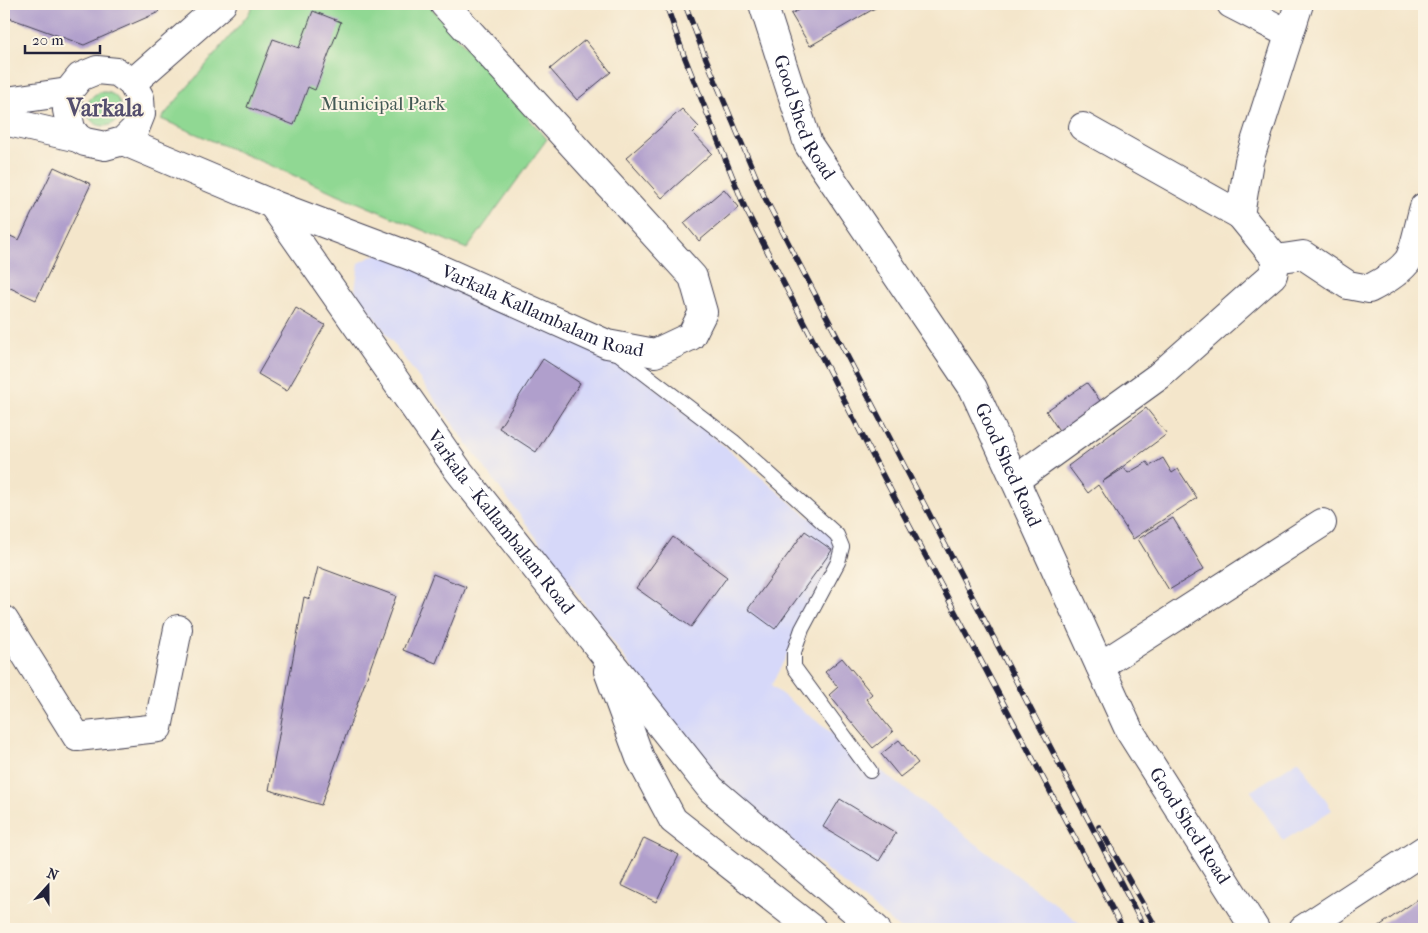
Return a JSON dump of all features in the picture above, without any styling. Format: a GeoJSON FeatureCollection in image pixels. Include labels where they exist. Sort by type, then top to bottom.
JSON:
{"type":"FeatureCollection","features":[{"type":"Feature","properties":{"kind":"street"},"geometry":{"type":"LineString","coordinates":[[132,83],[222,4]]}},
{"type":"Feature","properties":{"kind":"street","name":"Varkala Kallambalam Road"},"geometry":{"type":"LineString","coordinates":[[272,204],[413,257],[607,344],[656,353],[691,336],[703,312],[693,277],[444,4]]}},
{"type":"Feature","properties":{"kind":"street","name":"Good Shed Road"},"geometry":{"type":"LineString","coordinates":[[763,4],[808,144],[973,388],[1129,730],[1255,929]]}},
{"type":"Feature","properties":{"kind":"street"},"geometry":{"type":"LineString","coordinates":[[1231,4],[1289,34]]}},
{"type":"Feature","properties":{"kind":"street"},"geometry":{"type":"LineString","coordinates":[[1240,215],[1249,161],[1299,4]]}},
{"type":"Feature","properties":{"kind":"street"},"geometry":{"type":"LineString","coordinates":[[4,121],[105,146],[123,141],[135,129],[141,114],[140,98],[132,83],[117,72],[97,70],[80,77],[68,92],[67,110],[71,129],[78,138]]}},
{"type":"Feature","properties":{"kind":"street"},"geometry":{"type":"LineString","coordinates":[[4,104],[13,100],[68,92]]}},
{"type":"Feature","properties":{"kind":"street"},"geometry":{"type":"LineString","coordinates":[[1015,480],[1159,376],[1273,275],[1276,259],[1240,215],[1083,127]]}},
{"type":"Feature","properties":{"kind":"street"},"geometry":{"type":"LineString","coordinates":[[123,141],[272,204]]}},
{"type":"Feature","properties":{"kind":"street","name":"Varkala - Kallambalam Road"},"geometry":{"type":"LineString","coordinates":[[272,204],[458,470],[711,789],[876,929]]}},
{"type":"Feature","properties":{"kind":"street"},"geometry":{"type":"LineString","coordinates":[[1276,259],[1303,255],[1348,285],[1369,289],[1390,277],[1408,261],[1419,246],[1424,207]]}},
{"type":"Feature","properties":{"kind":"street"},"geometry":{"type":"LineString","coordinates":[[1100,666],[1322,523]]}},
{"type":"Feature","properties":{"kind":"street"},"geometry":{"type":"LineString","coordinates":[[4,620],[77,737],[158,728],[178,629]]}},
{"type":"Feature","properties":{"kind":"street"},"geometry":{"type":"LineString","coordinates":[[599,647],[640,758],[673,820],[812,929]]}},
{"type":"Feature","properties":{"kind":"street"},"geometry":{"type":"LineString","coordinates":[[1303,929],[1424,850]]}},
{"type":"Feature","properties":{"kind":"lane"},"geometry":{"type":"LineString","coordinates":[[607,344],[733,442],[837,535],[842,547],[838,562],[802,629],[794,652],[794,667],[870,771]]}},
{"type":"Feature","properties":{"kind":"shaded area"},"geometry":{"type":"Polygon","coordinates":[[[380,252],[553,325],[644,378],[797,508],[844,543],[771,686],[1087,929],[900,929],[719,783],[649,691],[355,291],[359,263],[380,252]]]}},
{"type":"Feature","properties":{"kind":"shaded area"},"geometry":{"type":"Polygon","coordinates":[[[1299,760],[1332,810],[1283,841],[1251,791],[1299,760]]]}},
{"type":"Feature","properties":{"kind":"green space","name":"Municipal Park"},"geometry":{"type":"Polygon","coordinates":[[[254,4],[428,4],[547,139],[467,249],[161,119],[247,16],[254,4]]]}},
{"type":"Feature","properties":{"kind":"green space"},"geometry":{"type":"Polygon","coordinates":[[[104,92],[116,97],[121,109],[116,121],[104,126],[92,121],[87,109],[92,97],[104,92]]]}},
{"type":"Feature","properties":{"kind":"building"},"geometry":{"type":"Polygon","coordinates":[[[4,4],[152,4],[159,12],[84,45],[4,16],[4,4]]]}},
{"type":"Feature","properties":{"kind":"building"},"geometry":{"type":"Polygon","coordinates":[[[809,4],[882,4],[810,46],[791,14],[809,4]]]}},
{"type":"Feature","properties":{"kind":"building"},"geometry":{"type":"Polygon","coordinates":[[[313,11],[341,22],[315,90],[308,87],[294,125],[247,107],[273,39],[299,48],[313,11]]]}},
{"type":"Feature","properties":{"kind":"building"},"geometry":{"type":"Polygon","coordinates":[[[585,40],[611,72],[577,100],[550,69],[585,40]]]}},
{"type":"Feature","properties":{"kind":"building"},"geometry":{"type":"Polygon","coordinates":[[[682,109],[699,127],[693,133],[712,153],[662,198],[626,158],[682,109]]]}},
{"type":"Feature","properties":{"kind":"building"},"geometry":{"type":"Polygon","coordinates":[[[54,167],[91,184],[36,300],[4,285],[4,233],[19,240],[54,167]]]}},
{"type":"Feature","properties":{"kind":"building"},"geometry":{"type":"Polygon","coordinates":[[[724,189],[739,207],[699,241],[684,223],[724,189]]]}},
{"type":"Feature","properties":{"kind":"building"},"geometry":{"type":"Polygon","coordinates":[[[296,308],[325,325],[287,391],[258,374],[296,308]]]}},
{"type":"Feature","properties":{"kind":"building"},"geometry":{"type":"Polygon","coordinates":[[[543,359],[580,383],[536,452],[499,428],[543,359]]]}},
{"type":"Feature","properties":{"kind":"building"},"geometry":{"type":"Polygon","coordinates":[[[1087,383],[1106,409],[1064,438],[1046,411],[1087,383]]]}},
{"type":"Feature","properties":{"kind":"building"},"geometry":{"type":"Polygon","coordinates":[[[1146,408],[1167,434],[1102,482],[1124,468],[1128,473],[1147,462],[1150,466],[1163,458],[1172,473],[1178,469],[1197,498],[1133,539],[1098,485],[1088,493],[1068,466],[1146,408]]]}},
{"type":"Feature","properties":{"kind":"building"},"geometry":{"type":"Polygon","coordinates":[[[1173,518],[1204,569],[1169,590],[1138,539],[1173,518]]]}},
{"type":"Feature","properties":{"kind":"building"},"geometry":{"type":"Polygon","coordinates":[[[805,531],[832,550],[775,629],[748,609],[805,531]]]}},
{"type":"Feature","properties":{"kind":"building"},"geometry":{"type":"Polygon","coordinates":[[[673,537],[727,577],[691,627],[636,588],[673,537]]]}},
{"type":"Feature","properties":{"kind":"building"},"geometry":{"type":"Polygon","coordinates":[[[318,567],[396,596],[321,805],[269,790],[304,597],[310,599],[318,567]]]}},
{"type":"Feature","properties":{"kind":"building"},"geometry":{"type":"Polygon","coordinates":[[[433,574],[466,587],[436,663],[403,650],[433,574]]]}},
{"type":"Feature","properties":{"kind":"building"},"geometry":{"type":"Polygon","coordinates":[[[842,658],[872,694],[866,699],[893,732],[873,748],[829,695],[838,687],[825,672],[842,658]]]}},
{"type":"Feature","properties":{"kind":"building"},"geometry":{"type":"Polygon","coordinates":[[[899,740],[918,763],[900,777],[881,754],[899,740]]]}},
{"type":"Feature","properties":{"kind":"building"},"geometry":{"type":"Polygon","coordinates":[[[840,799],[896,833],[879,861],[823,827],[840,799]]]}},
{"type":"Feature","properties":{"kind":"building"},"geometry":{"type":"Polygon","coordinates":[[[644,838],[679,855],[656,902],[621,885],[644,838]]]}},
{"type":"Feature","properties":{"kind":"building"},"geometry":{"type":"Polygon","coordinates":[[[1424,895],[1424,929],[1375,929],[1424,895]]]}},
{"type":"Feature","properties":{"kind":"railway"},"geometry":{"type":"LineString","coordinates":[[666,4],[683,53],[745,208],[880,470],[1123,929]]}},
{"type":"Feature","properties":{"kind":"railway"},"geometry":{"type":"LineString","coordinates":[[685,4],[764,196],[1145,929]]}},
{"type":"Feature","properties":{"kind":"railway"},"geometry":{"type":"LineString","coordinates":[[1099,827],[1157,929]]}},
{"type":"Feature","properties":{"kind":"district","name":"Varkala"},"geometry":{"type":"Point","coordinates":[105,108]}}]}
